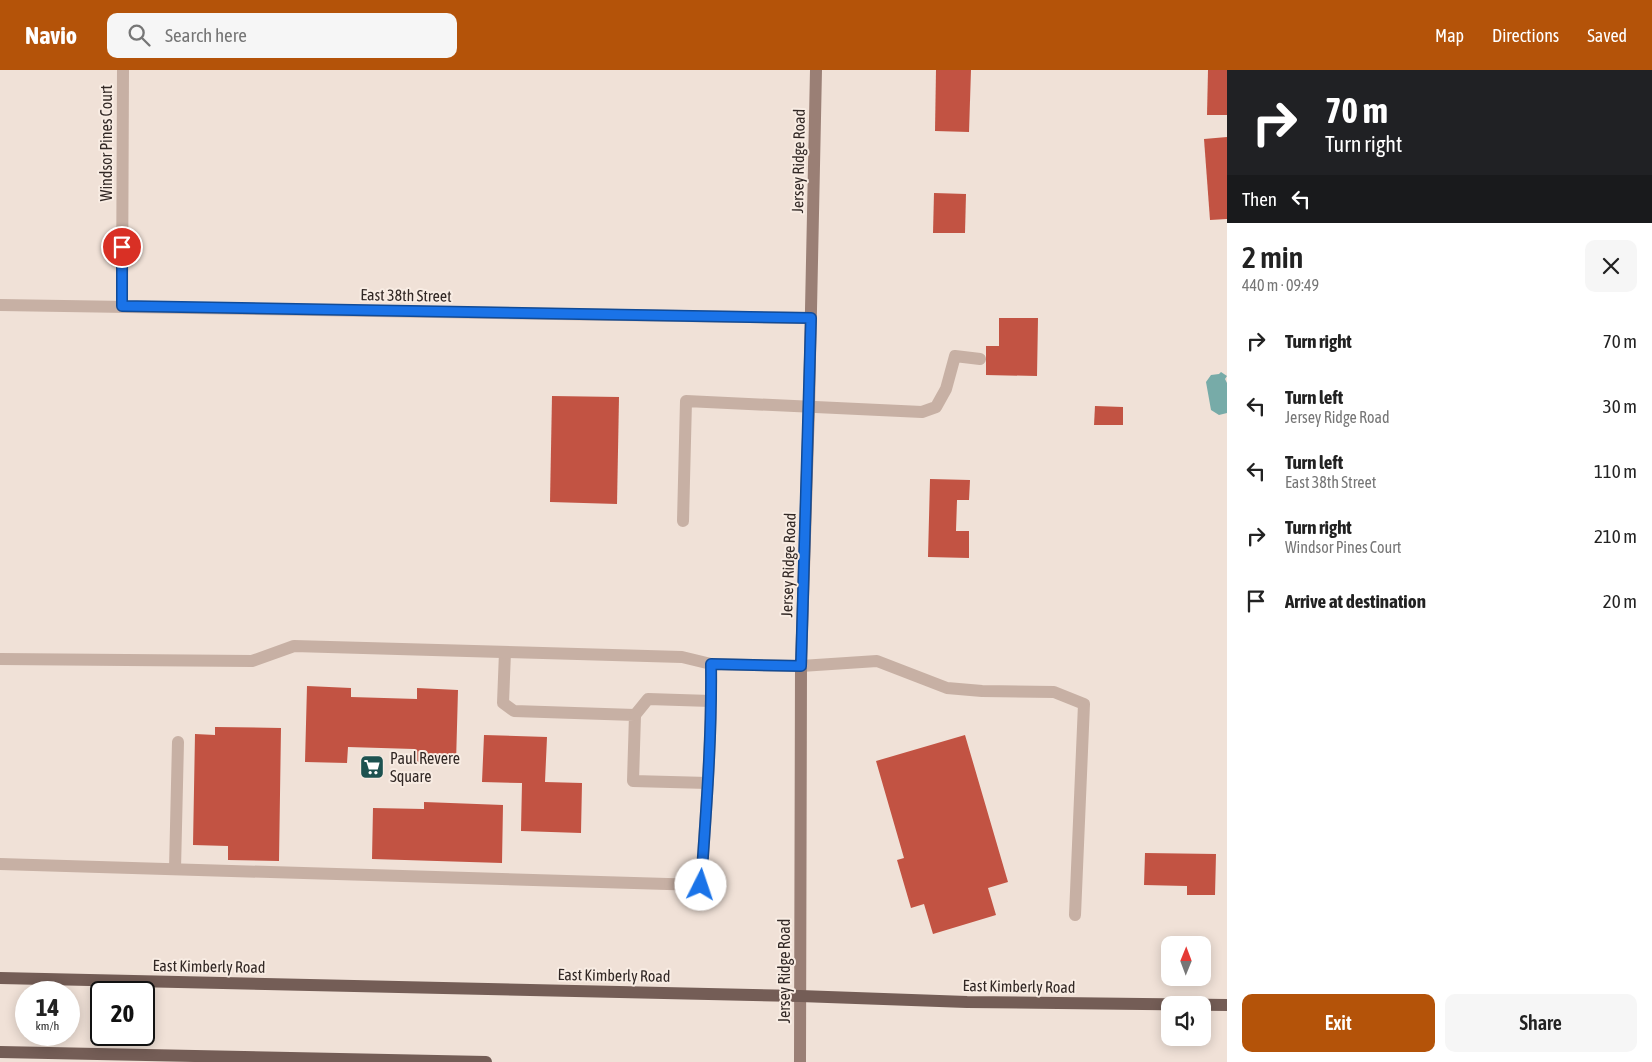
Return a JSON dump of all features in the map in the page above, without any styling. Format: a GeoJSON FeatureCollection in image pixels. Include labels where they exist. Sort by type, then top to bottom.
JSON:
{"type":"FeatureCollection","features":[{"type":"Feature","properties":{"kind":"main road","name":"Jersey Ridge Road"},"geometry":{"type":"LineString","coordinates":[[800,1062],[801,666],[816,70]]}},
{"type":"Feature","properties":{"kind":"main road","name":"East Kimberly Road"},"geometry":{"type":"LineString","coordinates":[[0,978],[800,996],[966,1002],[1227,1005]]}},
{"type":"Feature","properties":{"kind":"main road"},"geometry":{"type":"LineString","coordinates":[[0,1052],[486,1062]]}},
{"type":"Feature","properties":{"kind":"street","name":"Windsor Pines Court"},"geometry":{"type":"LineString","coordinates":[[122,306],[123,70]]}},
{"type":"Feature","properties":{"kind":"street","name":"East 38th Street"},"geometry":{"type":"LineString","coordinates":[[0,305],[811,318]]}},
{"type":"Feature","properties":{"kind":"street"},"geometry":{"type":"LineString","coordinates":[[683,521],[686,401],[809,405],[922,412],[936,407],[946,389],[956,356],[980,359]]}},
{"type":"Feature","properties":{"kind":"street"},"geometry":{"type":"LineString","coordinates":[[0,659],[252,661],[294,646],[682,657],[711,664],[801,666],[877,661],[948,688],[982,691],[1054,692],[1084,704],[1075,915]]}},
{"type":"Feature","properties":{"kind":"street"},"geometry":{"type":"LineString","coordinates":[[505,652],[503,703],[514,711],[635,715]]}},
{"type":"Feature","properties":{"kind":"street"},"geometry":{"type":"LineString","coordinates":[[0,864],[701,885],[708,783],[711,664]]}},
{"type":"Feature","properties":{"kind":"street"},"geometry":{"type":"LineString","coordinates":[[708,783],[633,781],[635,715],[648,699],[711,701]]}},
{"type":"Feature","properties":{"kind":"street"},"geometry":{"type":"LineString","coordinates":[[175,869],[178,742]]}},
{"type":"Feature","properties":{"kind":"water"},"geometry":{"type":"Polygon","coordinates":[[[1221,372],[1227,376],[1225,379],[1227,383],[1227,413],[1219,415],[1211,410],[1206,382],[1211,375],[1221,372]]]}},
{"type":"Feature","properties":{"kind":"building"},"geometry":{"type":"Polygon","coordinates":[[[936,70],[971,70],[969,132],[935,131],[936,70]]]}},
{"type":"Feature","properties":{"kind":"building"},"geometry":{"type":"Polygon","coordinates":[[[1208,70],[1227,70],[1227,115],[1207,115],[1208,70]]]}},
{"type":"Feature","properties":{"kind":"building"},"geometry":{"type":"Polygon","coordinates":[[[1227,137],[1227,219],[1210,220],[1204,139],[1227,137]]]}},
{"type":"Feature","properties":{"kind":"building"},"geometry":{"type":"Polygon","coordinates":[[[934,193],[966,194],[965,233],[933,233],[934,193]]]}},
{"type":"Feature","properties":{"kind":"building"},"geometry":{"type":"Polygon","coordinates":[[[999,318],[1038,318],[1037,376],[986,375],[986,346],[999,346],[999,318]]]}},
{"type":"Feature","properties":{"kind":"building"},"geometry":{"type":"Polygon","coordinates":[[[552,396],[619,397],[617,504],[550,502],[552,396]]]}},
{"type":"Feature","properties":{"kind":"building"},"geometry":{"type":"Polygon","coordinates":[[[1095,406],[1123,407],[1123,425],[1094,425],[1095,406]]]}},
{"type":"Feature","properties":{"kind":"building"},"geometry":{"type":"Polygon","coordinates":[[[930,479],[970,480],[969,500],[957,500],[956,531],[969,531],[969,558],[928,557],[930,479]]]}},
{"type":"Feature","properties":{"kind":"building"},"geometry":{"type":"Polygon","coordinates":[[[307,686],[351,688],[351,697],[417,699],[417,688],[458,690],[456,763],[414,762],[414,749],[348,747],[347,763],[305,762],[307,686]]]}},
{"type":"Feature","properties":{"kind":"building"},"geometry":{"type":"Polygon","coordinates":[[[215,727],[281,728],[279,861],[228,860],[228,846],[193,845],[195,734],[215,735],[215,727]]]}},
{"type":"Feature","properties":{"kind":"building"},"geometry":{"type":"Polygon","coordinates":[[[484,735],[547,737],[545,782],[582,783],[581,833],[521,831],[522,783],[482,782],[484,735]]]}},
{"type":"Feature","properties":{"kind":"building"},"geometry":{"type":"Polygon","coordinates":[[[965,735],[1008,882],[988,888],[996,915],[933,934],[924,904],[911,908],[897,860],[904,858],[876,761],[965,735]]]}},
{"type":"Feature","properties":{"kind":"building"},"geometry":{"type":"Polygon","coordinates":[[[424,802],[503,805],[502,863],[372,859],[373,808],[424,809],[424,802]]]}},
{"type":"Feature","properties":{"kind":"building"},"geometry":{"type":"Polygon","coordinates":[[[1145,853],[1216,854],[1215,895],[1187,895],[1187,886],[1144,885],[1145,853]]]}},
{"type":"Feature","properties":{"kind":"place","name":"Paul Revere Square"},"geometry":{"type":"Point","coordinates":[372,767]}},
{"type":"Feature","properties":{"kind":"route"},"geometry":{"type":"LineString","coordinates":[[122,247],[122,306],[811,318],[801,666],[711,664],[708,783],[701,885]]}}]}
